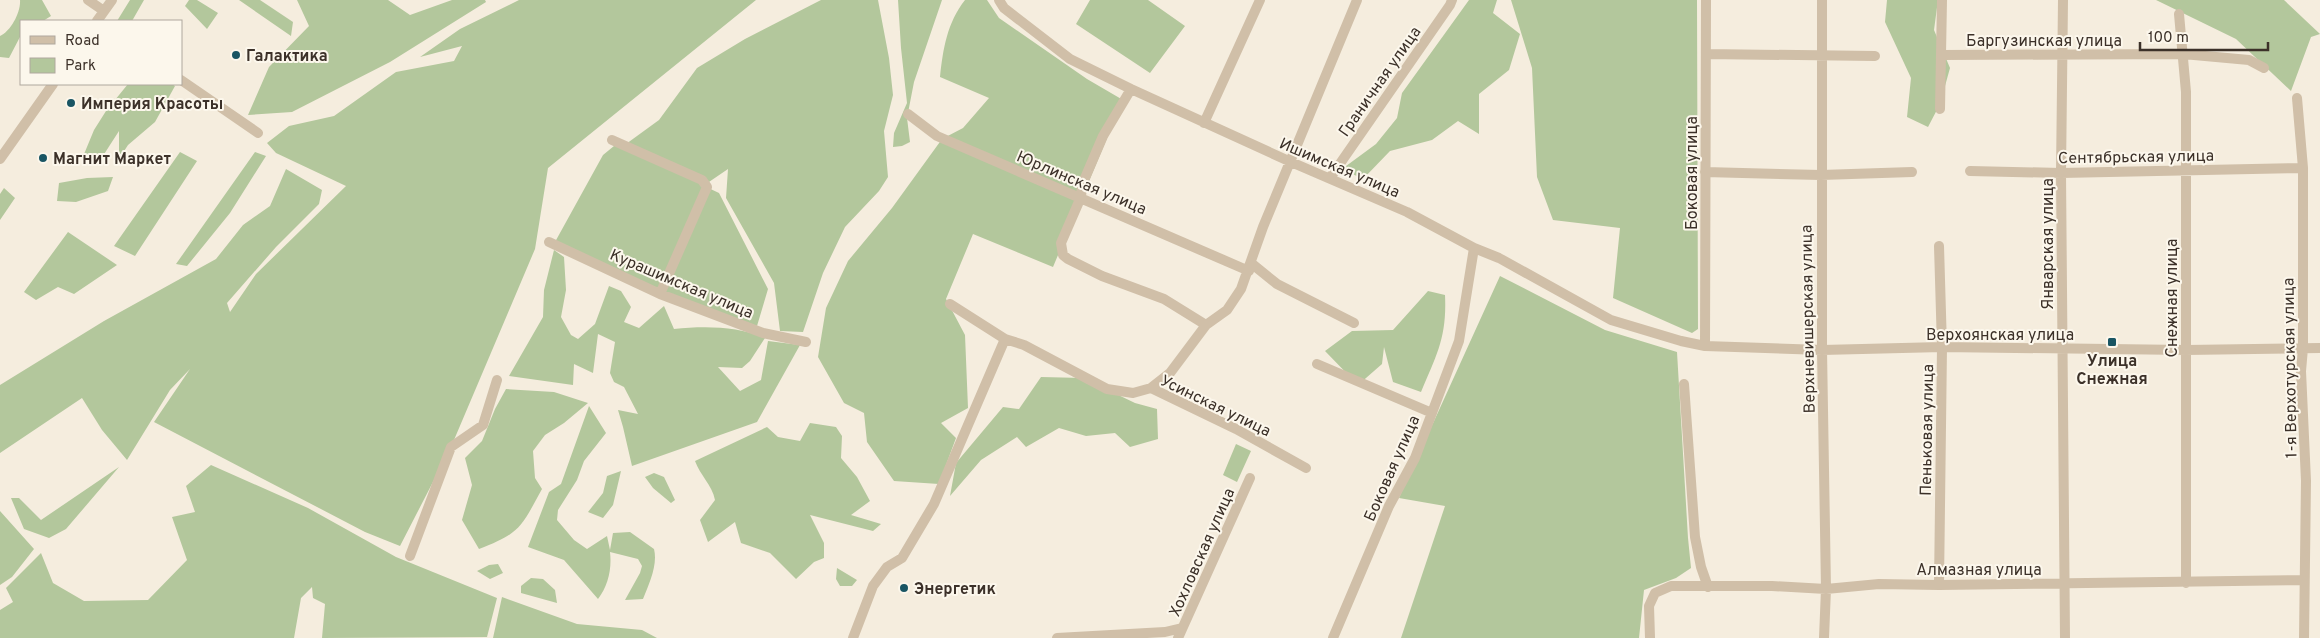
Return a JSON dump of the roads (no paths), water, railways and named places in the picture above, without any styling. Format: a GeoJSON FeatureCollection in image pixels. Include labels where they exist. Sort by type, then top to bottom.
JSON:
{"type":"FeatureCollection","features":[{"type":"Feature","properties":{"kind":"street"},"geometry":{"type":"LineString","coordinates":[[88,0],[104,11]]}},
{"type":"Feature","properties":{"kind":"street"},"geometry":{"type":"LineString","coordinates":[[98,20],[112,0]]}},
{"type":"Feature","properties":{"kind":"street","name":"Ишимская улица"},"geometry":{"type":"LineString","coordinates":[[999,0],[1004,8],[1070,59],[1291,162],[1407,212],[1474,248],[1499,258],[1611,320],[1681,340]]}},
{"type":"Feature","properties":{"kind":"street"},"geometry":{"type":"LineString","coordinates":[[1204,122],[1260,0]]}},
{"type":"Feature","properties":{"kind":"street"},"geometry":{"type":"LineString","coordinates":[[1151,388],[1170,373],[1206,325],[1227,310],[1241,289],[1263,227],[1357,0]]}},
{"type":"Feature","properties":{"kind":"street","name":"Граничная улица"},"geometry":{"type":"LineString","coordinates":[[1330,178],[1452,0]]}},
{"type":"Feature","properties":{"kind":"street","name":"Боковая улица"},"geometry":{"type":"LineString","coordinates":[[1705,346],[1706,0]]}},
{"type":"Feature","properties":{"kind":"street","name":"Верхневишерская улица"},"geometry":{"type":"LineString","coordinates":[[1822,0],[1822,350],[1826,589],[1824,638]]}},
{"type":"Feature","properties":{"kind":"street"},"geometry":{"type":"LineString","coordinates":[[1940,109],[1942,0]]}},
{"type":"Feature","properties":{"kind":"street","name":"Январская улица"},"geometry":{"type":"LineString","coordinates":[[2063,0],[2061,173],[2065,638]]}},
{"type":"Feature","properties":{"kind":"street","name":"Снежная улица"},"geometry":{"type":"LineString","coordinates":[[2179,14],[2186,92],[2186,583]]}},
{"type":"Feature","properties":{"kind":"street"},"geometry":{"type":"LineString","coordinates":[[1706,54],[1875,56]]}},
{"type":"Feature","properties":{"kind":"street","name":"Баргузинская улица"},"geometry":{"type":"LineString","coordinates":[[1942,55],[2182,54],[2249,60],[2264,68]]}},
{"type":"Feature","properties":{"kind":"street"},"geometry":{"type":"LineString","coordinates":[[182,81],[258,133]]}},
{"type":"Feature","properties":{"kind":"street"},"geometry":{"type":"LineString","coordinates":[[0,159],[52,85]]}},
{"type":"Feature","properties":{"kind":"street"},"geometry":{"type":"LineString","coordinates":[[1131,89],[1103,136],[1082,185],[1081,197],[1061,243],[1063,256],[1102,276],[1164,299],[1206,325]]}},
{"type":"Feature","properties":{"kind":"street","name":"1-я Верхотурская улица"},"geometry":{"type":"LineString","coordinates":[[2297,98],[2302,168],[2303,348],[2301,371],[2306,480],[2304,638]]}},
{"type":"Feature","properties":{"kind":"street","name":"Юрлинская улица"},"geometry":{"type":"LineString","coordinates":[[908,114],[937,136],[1250,267],[1277,284],[1354,323]]}},
{"type":"Feature","properties":{"kind":"street"},"geometry":{"type":"LineString","coordinates":[[612,140],[706,183],[706,192],[660,294]]}},
{"type":"Feature","properties":{"kind":"street","name":"Сентябрьская улица"},"geometry":{"type":"LineString","coordinates":[[1970,171],[2061,173],[2302,168]]}},
{"type":"Feature","properties":{"kind":"street"},"geometry":{"type":"LineString","coordinates":[[1705,172],[1821,175],[1912,172]]}},
{"type":"Feature","properties":{"kind":"street","name":"Курашимская улица"},"geometry":{"type":"LineString","coordinates":[[549,242],[660,294],[763,333],[806,342]]}},
{"type":"Feature","properties":{"kind":"street","name":"Пеньковая улица"},"geometry":{"type":"LineString","coordinates":[[1939,585],[1942,348],[1940,246]]}},
{"type":"Feature","properties":{"kind":"street","name":"Боковая улица"},"geometry":{"type":"LineString","coordinates":[[1333,638],[1389,506],[1415,458],[1459,341],[1474,248]]}},
{"type":"Feature","properties":{"kind":"street","name":"Усинская улица"},"geometry":{"type":"LineString","coordinates":[[950,304],[1005,339],[1024,345],[1107,389],[1133,393],[1151,388],[1236,429],[1306,468]]}},
{"type":"Feature","properties":{"kind":"street"},"geometry":{"type":"LineString","coordinates":[[853,638],[873,586],[887,567],[902,558],[934,504],[1005,339]]}},
{"type":"Feature","properties":{"kind":"street","name":"Верхоянская улица"},"geometry":{"type":"LineString","coordinates":[[1681,340],[1705,346],[1822,350],[1942,348],[2186,350],[2320,348]]}},
{"type":"Feature","properties":{"kind":"street"},"geometry":{"type":"LineString","coordinates":[[1317,364],[1432,412]]}},
{"type":"Feature","properties":{"kind":"street"},"geometry":{"type":"LineString","coordinates":[[410,556],[451,447],[483,425],[497,380]]}},
{"type":"Feature","properties":{"kind":"street"},"geometry":{"type":"LineString","coordinates":[[1684,384],[1695,537],[1701,567],[1708,587]]}},
{"type":"Feature","properties":{"kind":"street","name":"Хохловская улица"},"geometry":{"type":"LineString","coordinates":[[1180,633],[1250,478]]}},
{"type":"Feature","properties":{"kind":"street","name":"Алмазная улица"},"geometry":{"type":"LineString","coordinates":[[1650,638],[1650,606],[1655,593],[1671,586],[1772,586],[1826,589],[1879,584],[2186,583],[2304,580]]}},
{"type":"Feature","properties":{"kind":"street"},"geometry":{"type":"LineString","coordinates":[[1057,638],[1165,632],[1180,633]]}},
{"type":"Feature","properties":{"kind":"place","name":"Галактика"},"geometry":{"type":"Point","coordinates":[236,55]}},
{"type":"Feature","properties":{"kind":"place","name":"Империя Красоты"},"geometry":{"type":"Point","coordinates":[71,103]}},
{"type":"Feature","properties":{"kind":"place","name":"Магнит Маркет"},"geometry":{"type":"Point","coordinates":[43,158]}},
{"type":"Feature","properties":{"kind":"place","name":"Улица Снежная"},"geometry":{"type":"Point","coordinates":[2112,342]}},
{"type":"Feature","properties":{"kind":"place","name":"Энергетик"},"geometry":{"type":"Point","coordinates":[904,588]}}]}
